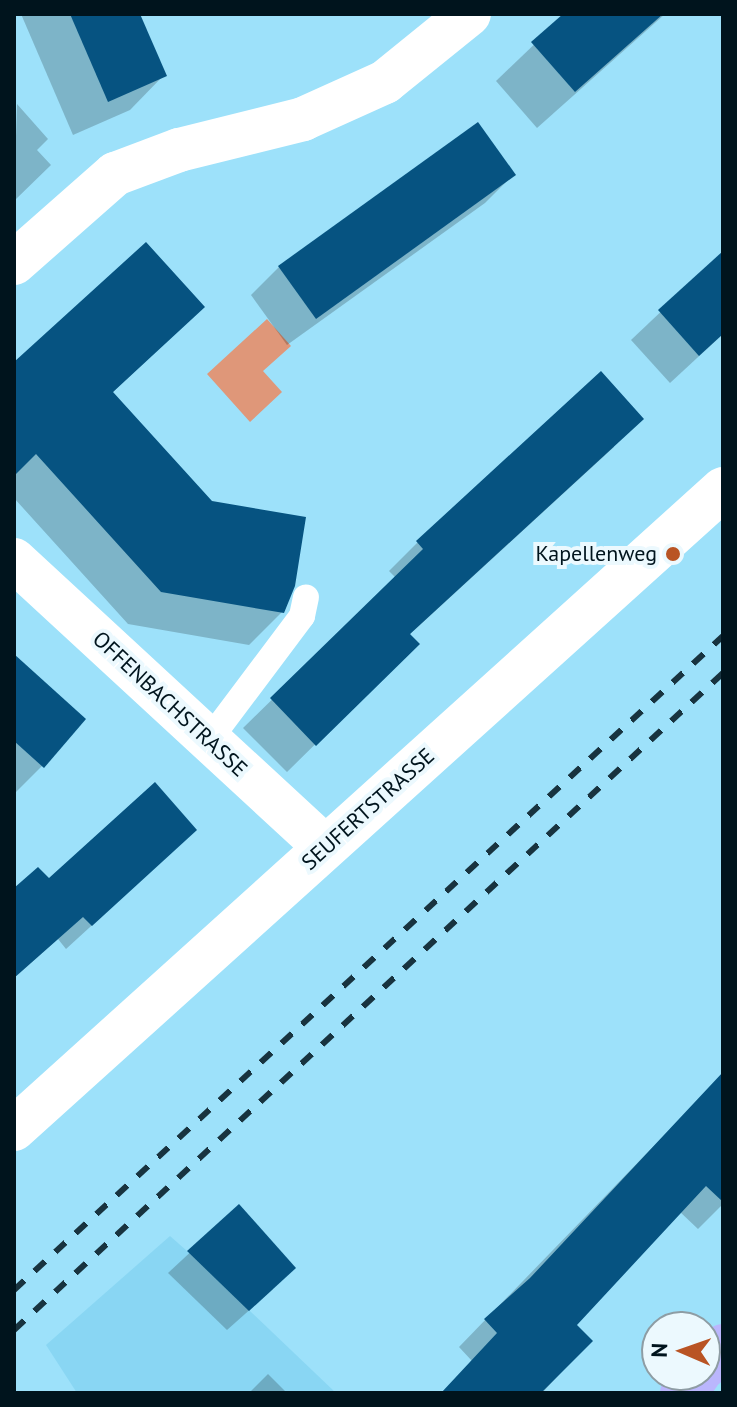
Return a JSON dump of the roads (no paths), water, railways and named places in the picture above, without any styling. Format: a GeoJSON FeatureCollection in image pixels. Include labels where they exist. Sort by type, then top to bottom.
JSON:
{"type":"FeatureCollection","features":[{"type":"Feature","properties":{"kind":"street"},"geometry":{"type":"LineString","coordinates":[[14,263],[115,174],[179,150],[303,119],[385,82],[469,14]]}},
{"type":"Feature","properties":{"kind":"street","name":"SEUFERTSTRASSE"},"geometry":{"type":"LineString","coordinates":[[14,1129],[723,489]]}},
{"type":"Feature","properties":{"kind":"street","name":"OFFENBACHSTRASSE"},"geometry":{"type":"LineString","coordinates":[[14,560],[325,847]]}},
{"type":"Feature","properties":{"kind":"lane"},"geometry":{"type":"LineString","coordinates":[[209,740],[302,616],[306,597]]}},
{"type":"Feature","properties":{"kind":"railway"},"geometry":{"type":"LineString","coordinates":[[14,1290],[723,636]]}},
{"type":"Feature","properties":{"kind":"railway"},"geometry":{"type":"LineString","coordinates":[[14,1330],[723,673]]}},
{"type":"Feature","properties":{"kind":"place","name":"Kapellenweg"},"geometry":{"type":"Point","coordinates":[673,554]}}]}
